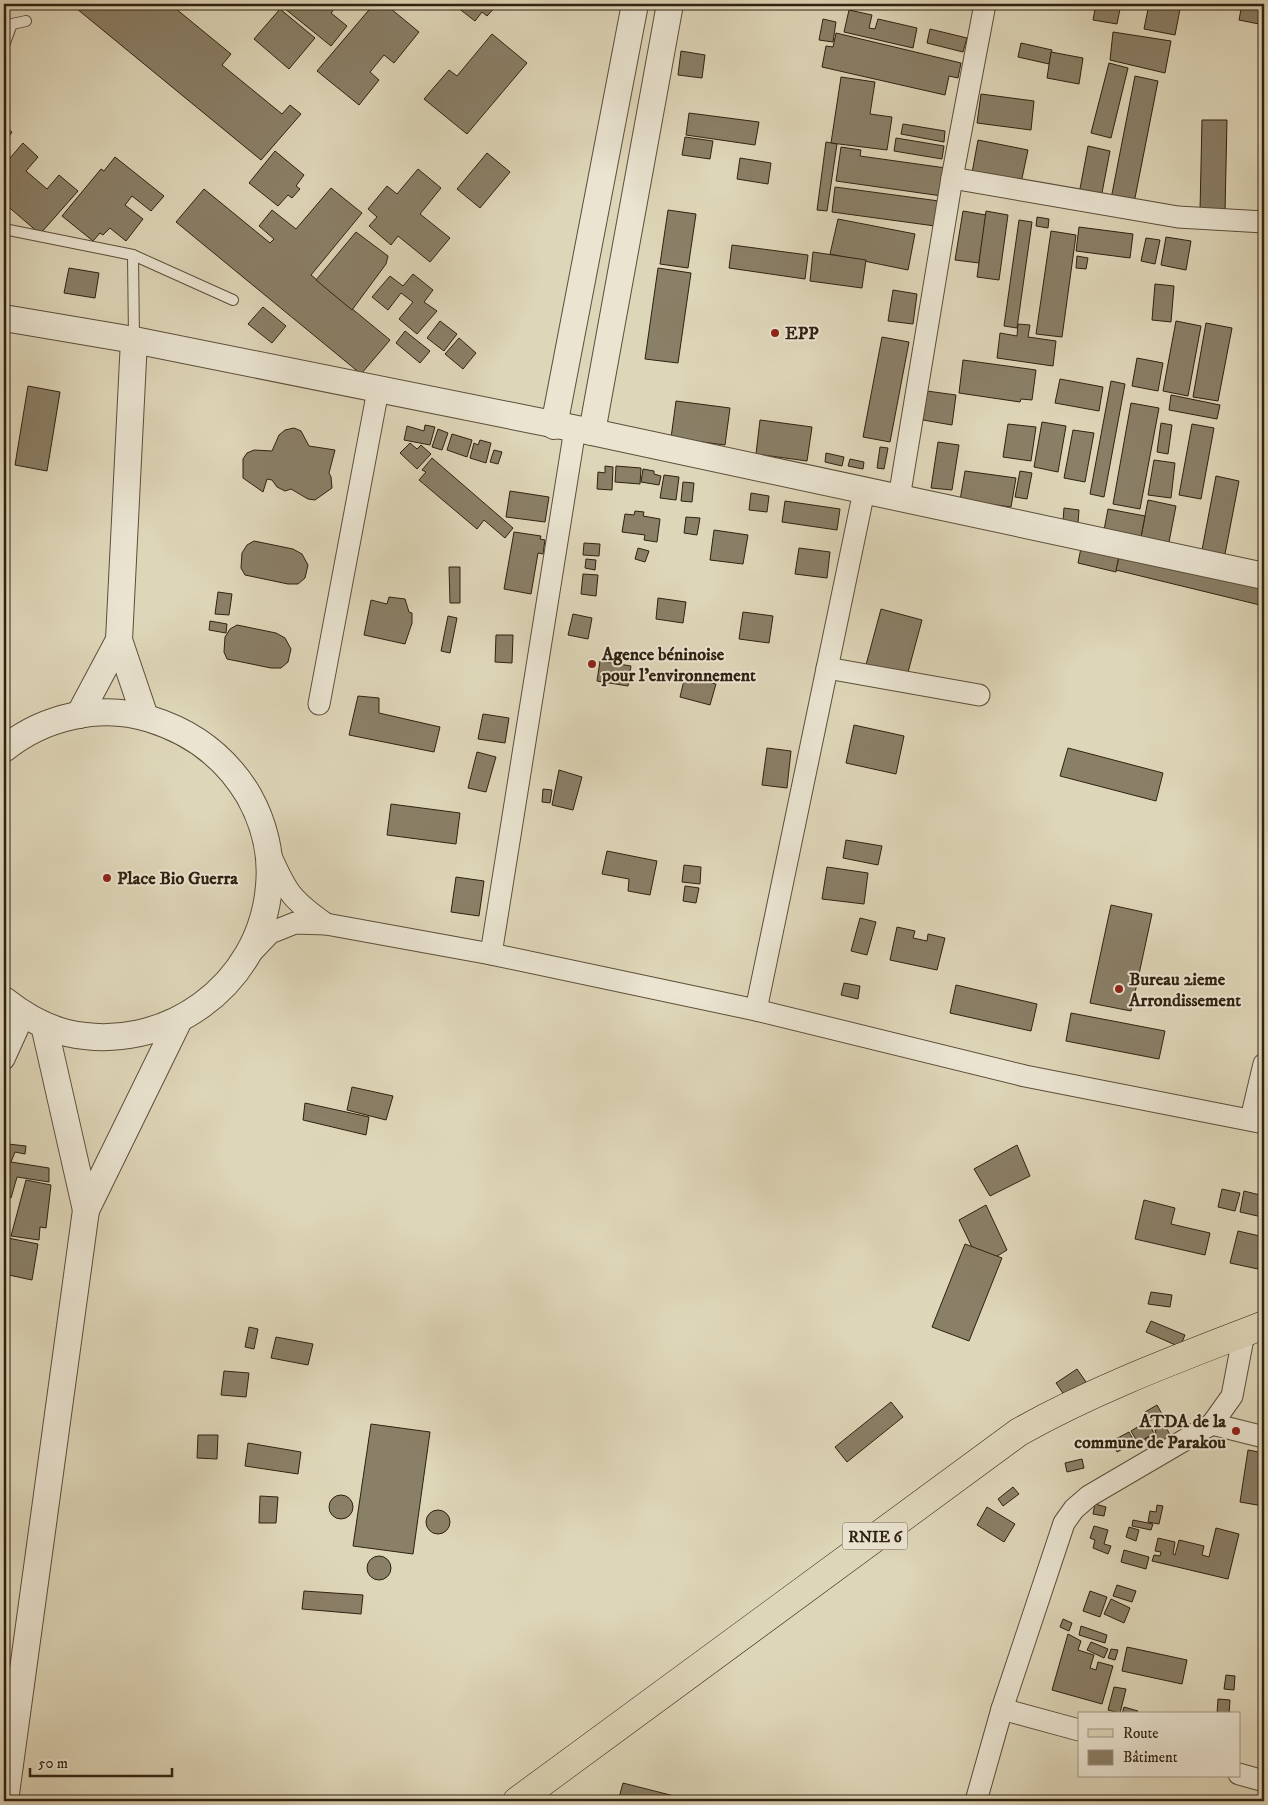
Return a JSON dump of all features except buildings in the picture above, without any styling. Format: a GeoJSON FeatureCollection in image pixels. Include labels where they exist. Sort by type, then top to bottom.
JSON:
{"type":"FeatureCollection","features":[{"type":"Feature","properties":{"kind":"main road","name":"RNIE 6"},"geometry":{"type":"LineString","coordinates":[[517,1801],[1019,1432],[1056,1411],[1097,1392],[1254,1329]]}},
{"type":"Feature","properties":{"kind":"street"},"geometry":{"type":"LineString","coordinates":[[492,954],[574,429],[634,4]]}},
{"type":"Feature","properties":{"kind":"street"},"geometry":{"type":"LineString","coordinates":[[574,429],[670,4]]}},
{"type":"Feature","properties":{"kind":"street"},"geometry":{"type":"LineString","coordinates":[[899,498],[952,178],[984,4]]}},
{"type":"Feature","properties":{"kind":"street"},"geometry":{"type":"LineString","coordinates":[[952,178],[1178,217],[1264,222]]}},
{"type":"Feature","properties":{"kind":"street"},"geometry":{"type":"LineString","coordinates":[[4,318],[134,340],[574,429],[1264,576]]}},
{"type":"Feature","properties":{"kind":"street"},"geometry":{"type":"LineString","coordinates":[[134,340],[119,640],[145,717]]}},
{"type":"Feature","properties":{"kind":"street"},"geometry":{"type":"LineString","coordinates":[[319,704],[378,390]]}},
{"type":"Feature","properties":{"kind":"street"},"geometry":{"type":"LineString","coordinates":[[756,1010],[864,491]]}},
{"type":"Feature","properties":{"kind":"street"},"geometry":{"type":"LineString","coordinates":[[78,715],[119,640]]}},
{"type":"Feature","properties":{"kind":"street"},"geometry":{"type":"LineString","coordinates":[[827,668],[979,696]]}},
{"type":"Feature","properties":{"kind":"street"},"geometry":{"type":"LineString","coordinates":[[4,749],[42,726],[78,715],[100,713],[145,717],[188,735],[226,764],[241,782],[262,824],[268,847],[285,887],[299,905],[326,924]]}},
{"type":"Feature","properties":{"kind":"street"},"geometry":{"type":"LineString","coordinates":[[24,1013],[66,1032],[112,1037],[135,1035],[179,1020],[214,997],[232,979],[246,958],[261,929],[268,896],[268,847]]}},
{"type":"Feature","properties":{"kind":"street"},"geometry":{"type":"LineString","coordinates":[[246,958],[270,933],[294,923],[326,924],[492,954],[756,1010],[1025,1076],[1258,1121],[1264,1064]]}},
{"type":"Feature","properties":{"kind":"street"},"geometry":{"type":"LineString","coordinates":[[4,1059],[24,1013]]}},
{"type":"Feature","properties":{"kind":"street"},"geometry":{"type":"LineString","coordinates":[[24,1013],[86,1210]]}},
{"type":"Feature","properties":{"kind":"street"},"geometry":{"type":"LineString","coordinates":[[5,1801],[86,1210],[179,1020]]}},
{"type":"Feature","properties":{"kind":"street"},"geometry":{"type":"LineString","coordinates":[[976,1801],[1002,1709],[1064,1523],[1074,1509],[1089,1496],[1212,1424],[1232,1396],[1254,1329]]}},
{"type":"Feature","properties":{"kind":"street"},"geometry":{"type":"LineString","coordinates":[[1212,1424],[1264,1436]]}},
{"type":"Feature","properties":{"kind":"street"},"geometry":{"type":"LineString","coordinates":[[1002,1709],[1078,1730]]}},
{"type":"Feature","properties":{"kind":"street"},"geometry":{"type":"LineString","coordinates":[[1240,1774],[1264,1781]]}},
{"type":"Feature","properties":{"kind":"lane"},"geometry":{"type":"LineString","coordinates":[[4,45],[12,24],[26,21]]}},
{"type":"Feature","properties":{"kind":"lane"},"geometry":{"type":"LineString","coordinates":[[4,229],[133,255],[233,300]]}},
{"type":"Feature","properties":{"kind":"lane"},"geometry":{"type":"LineString","coordinates":[[133,255],[134,340]]}},
{"type":"Feature","properties":{"kind":"place","name":"EPP"},"geometry":{"type":"Point","coordinates":[775,333]}},
{"type":"Feature","properties":{"kind":"place","name":"Agence béninoise pour l'environnement"},"geometry":{"type":"Point","coordinates":[592,664]}},
{"type":"Feature","properties":{"kind":"place","name":"Place Bio Guerra"},"geometry":{"type":"Point","coordinates":[107,878]}},
{"type":"Feature","properties":{"kind":"place","name":"Bureau 2ieme Arrondissement"},"geometry":{"type":"Point","coordinates":[1119,989]}},
{"type":"Feature","properties":{"kind":"place","name":"ATDA de la commune de Parakou"},"geometry":{"type":"Point","coordinates":[1236,1431]}}]}
